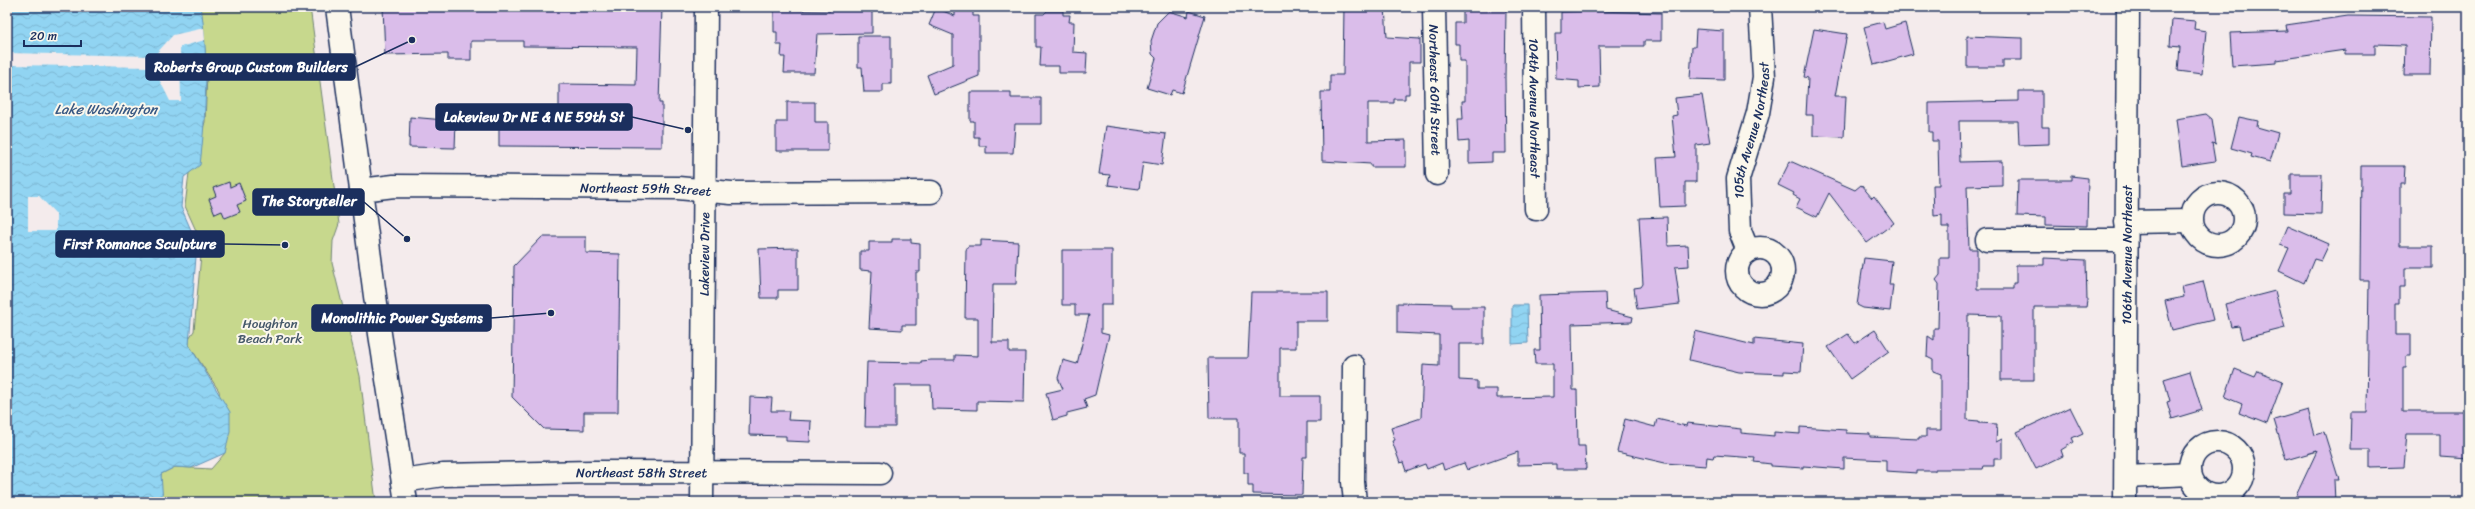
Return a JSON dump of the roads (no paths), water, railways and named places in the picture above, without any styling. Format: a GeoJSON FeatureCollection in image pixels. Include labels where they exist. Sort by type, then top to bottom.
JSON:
{"type":"FeatureCollection","features":[{"type":"Feature","properties":{"kind":"street"},"geometry":{"type":"LineString","coordinates":[[337,7],[361,190],[404,492]]}},
{"type":"Feature","properties":{"kind":"street","name":"Lakeview Drive"},"geometry":{"type":"LineString","coordinates":[[702,502],[706,7]]}},
{"type":"Feature","properties":{"kind":"street","name":"Northeast 60th Street"},"geometry":{"type":"LineString","coordinates":[[1434,7],[1437,174]]}},
{"type":"Feature","properties":{"kind":"street","name":"104th Avenue Northeast"},"geometry":{"type":"LineString","coordinates":[[1534,7],[1536,208]]}},
{"type":"Feature","properties":{"kind":"street","name":"105th Avenue Northeast"},"geometry":{"type":"LineString","coordinates":[[1748,251],[1740,231],[1738,179],[1758,113],[1764,77],[1760,7]]}},
{"type":"Feature","properties":{"kind":"street","name":"106th Avenue Northeast"},"geometry":{"type":"LineString","coordinates":[[2125,502],[2128,7]]}},
{"type":"Feature","properties":{"kind":"street","name":"Northeast 59th Street"},"geometry":{"type":"LineString","coordinates":[[361,190],[394,186],[678,188],[731,193],[931,192]]}},
{"type":"Feature","properties":{"kind":"street"},"geometry":{"type":"LineString","coordinates":[[1987,240],[2126,231],[2191,221]]}},
{"type":"Feature","properties":{"kind":"street"},"geometry":{"type":"LineString","coordinates":[[1354,366],[1353,482],[1355,502]]}},
{"type":"Feature","properties":{"kind":"street","name":"Northeast 58th Street"},"geometry":{"type":"LineString","coordinates":[[404,492],[443,475],[592,472],[880,473]]}},
{"type":"Feature","properties":{"kind":"street"},"geometry":{"type":"LineString","coordinates":[[2126,477],[2190,474]]}},
{"type":"Feature","properties":{"kind":"water","name":"Lake Washington"},"geometry":{"type":"Polygon","coordinates":[[[7,7],[201,7],[204,27],[206,86],[200,165],[184,177],[181,207],[197,244],[189,345],[230,412],[230,431],[225,453],[191,468],[175,467],[161,474],[163,502],[7,502],[7,7]]]}},
{"type":"Feature","properties":{"kind":"water"},"geometry":{"type":"Polygon","coordinates":[[[1512,305],[1527,305],[1528,343],[1512,344],[1512,305]]]}},
{"type":"Feature","properties":{"kind":"place","name":"Roberts Group Custom Builders"},"geometry":{"type":"Point","coordinates":[412,40]}},
{"type":"Feature","properties":{"kind":"place","name":"Lakeview Dr NE & NE 59th St"},"geometry":{"type":"Point","coordinates":[688,130]}},
{"type":"Feature","properties":{"kind":"place","name":"The Storyteller"},"geometry":{"type":"Point","coordinates":[407,239]}},
{"type":"Feature","properties":{"kind":"place","name":"First Romance Sculpture"},"geometry":{"type":"Point","coordinates":[285,245]}},
{"type":"Feature","properties":{"kind":"place","name":"Monolithic Power Systems"},"geometry":{"type":"Point","coordinates":[551,313]}},
{"type":"Feature","properties":{"kind":"park label","name":"Houghton Beach Park"},"geometry":{"type":"Point","coordinates":[270,330]}}]}
